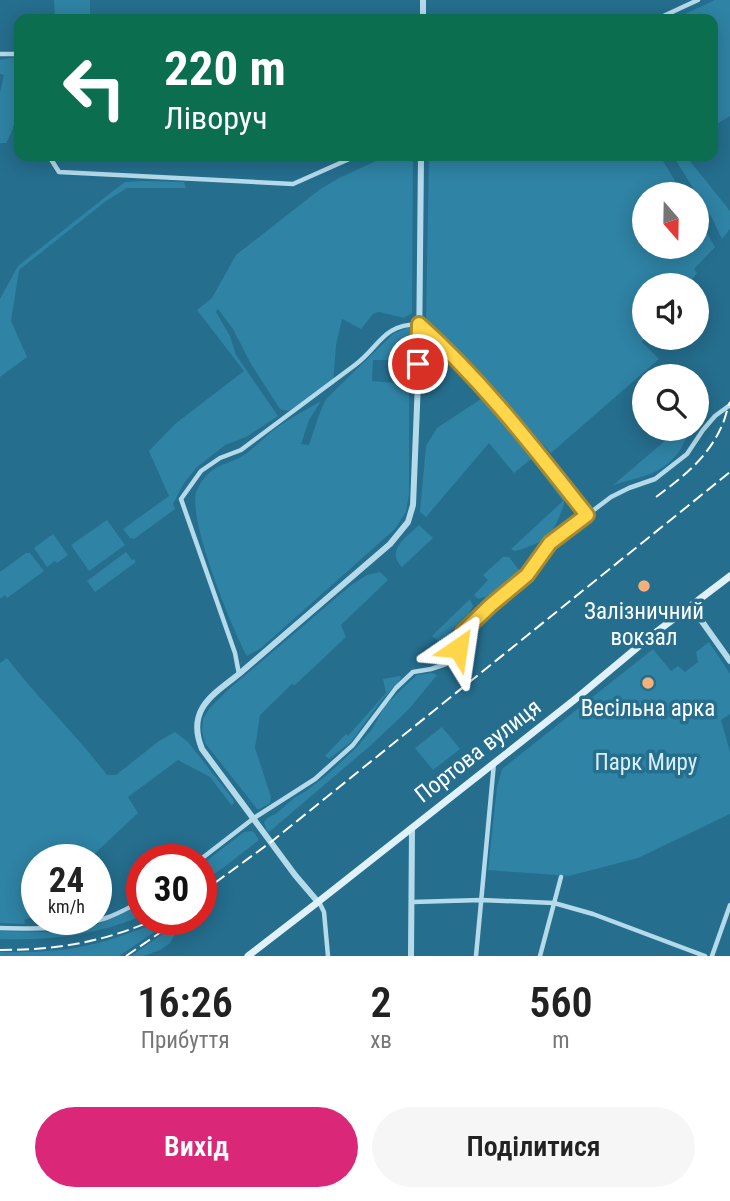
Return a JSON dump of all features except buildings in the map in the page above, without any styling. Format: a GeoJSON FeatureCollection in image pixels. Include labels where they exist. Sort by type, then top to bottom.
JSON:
{"type":"FeatureCollection","features":[{"type":"Feature","properties":{"kind":"main road","name":"Портова вулиця"},"geometry":{"type":"LineString","coordinates":[[248,956],[730,576]]}},
{"type":"Feature","properties":{"kind":"street"},"geometry":{"type":"LineString","coordinates":[[668,14],[698,0]]}},
{"type":"Feature","properties":{"kind":"street"},"geometry":{"type":"LineString","coordinates":[[52,161],[59,172],[293,184],[345,161]]}},
{"type":"Feature","properties":{"kind":"street"},"geometry":{"type":"LineString","coordinates":[[328,956],[324,912],[202,750],[196,736],[196,724],[200,711],[214,694],[390,544],[408,523],[413,505],[421,161]]}},
{"type":"Feature","properties":{"kind":"street"},"geometry":{"type":"LineString","coordinates":[[239,674],[235,653],[181,499],[201,471],[220,458],[241,450],[365,358],[390,330],[405,324],[419,324],[441,344],[501,406],[587,515]]}},
{"type":"Feature","properties":{"kind":"street"},"geometry":{"type":"LineString","coordinates":[[217,846],[254,818],[315,779],[353,745],[388,697],[413,672],[446,664],[458,648],[463,632],[527,575],[550,543],[611,497],[655,480],[687,454],[715,416],[730,405]]}},
{"type":"Feature","properties":{"kind":"street"},"geometry":{"type":"LineString","coordinates":[[691,606],[730,661]]}},
{"type":"Feature","properties":{"kind":"street"},"geometry":{"type":"LineString","coordinates":[[476,956],[494,762]]}},
{"type":"Feature","properties":{"kind":"street"},"geometry":{"type":"LineString","coordinates":[[411,956],[412,828]]}},
{"type":"Feature","properties":{"kind":"street"},"geometry":{"type":"LineString","coordinates":[[540,956],[561,877]]}},
{"type":"Feature","properties":{"kind":"street"},"geometry":{"type":"LineString","coordinates":[[412,902],[481,900],[554,903],[593,914],[705,956]]}},
{"type":"Feature","properties":{"kind":"street"},"geometry":{"type":"LineString","coordinates":[[712,956],[730,905]]}},
{"type":"Feature","properties":{"kind":"street"},"geometry":{"type":"LineString","coordinates":[[0,928],[48,929],[77,926],[108,918],[126,909]]}},
{"type":"Feature","properties":{"kind":"green space"},"geometry":{"type":"Polygon","coordinates":[[[54,0],[90,0],[90,14],[55,14],[54,0]]]}},
{"type":"Feature","properties":{"kind":"green space"},"geometry":{"type":"Polygon","coordinates":[[[715,0],[730,0],[730,116],[718,123],[718,14],[685,14],[715,0]]]}},
{"type":"Feature","properties":{"kind":"green space"},"geometry":{"type":"Polygon","coordinates":[[[14,58],[14,124],[6,143],[0,143],[0,93],[4,75],[0,74],[0,60],[14,58]]]}},
{"type":"Feature","properties":{"kind":"green space"},"geometry":{"type":"Polygon","coordinates":[[[376,161],[413,161],[412,313],[404,318],[379,312],[373,314],[361,329],[342,319],[336,345],[333,384],[288,411],[280,409],[251,364],[233,329],[218,309],[216,312],[230,336],[236,355],[278,416],[246,437],[225,445],[197,467],[184,483],[173,504],[175,509],[134,539],[130,538],[123,529],[169,496],[149,451],[175,424],[244,371],[197,310],[212,298],[236,255],[319,190],[376,161]]]}},
{"type":"Feature","properties":{"kind":"green space"},"geometry":{"type":"Polygon","coordinates":[[[429,161],[663,161],[676,182],[632,182],[632,259],[704,259],[694,269],[697,273],[632,273],[632,350],[650,350],[659,359],[653,364],[632,364],[632,382],[551,453],[426,321],[429,161]]]}},
{"type":"Feature","properties":{"kind":"green space"},"geometry":{"type":"Polygon","coordinates":[[[676,161],[690,161],[707,182],[689,182],[676,161]]]}},
{"type":"Feature","properties":{"kind":"green space"},"geometry":{"type":"Polygon","coordinates":[[[125,182],[184,182],[186,188],[127,188],[106,201],[19,270],[11,321],[27,357],[0,377],[0,299],[18,266],[125,182]]]}},
{"type":"Feature","properties":{"kind":"green space"},"geometry":{"type":"Polygon","coordinates":[[[709,185],[730,211],[730,229],[722,239],[709,213],[709,185]]]}},
{"type":"Feature","properties":{"kind":"green space"},"geometry":{"type":"Polygon","coordinates":[[[709,237],[715,247],[709,253],[709,237]]]}},
{"type":"Feature","properties":{"kind":"green space"},"geometry":{"type":"Polygon","coordinates":[[[409,327],[412,330],[412,357],[407,360],[373,360],[372,381],[405,384],[409,390],[409,494],[406,512],[395,529],[261,648],[247,656],[212,573],[198,523],[195,503],[197,490],[207,474],[247,453],[277,428],[321,401],[309,420],[301,444],[309,445],[326,399],[393,334],[409,327]]]}},
{"type":"Feature","properties":{"kind":"green space"},"geometry":{"type":"Polygon","coordinates":[[[484,397],[532,451],[564,495],[563,508],[549,534],[531,546],[515,551],[511,549],[563,501],[531,459],[514,473],[489,443],[426,517],[420,512],[426,446],[437,428],[484,397]]]}},
{"type":"Feature","properties":{"kind":"green space"},"geometry":{"type":"Polygon","coordinates":[[[665,441],[684,441],[673,458],[660,469],[612,486],[665,441]]]}},
{"type":"Feature","properties":{"kind":"green space"},"geometry":{"type":"Polygon","coordinates":[[[107,520],[125,545],[89,571],[71,545],[107,520]]]}},
{"type":"Feature","properties":{"kind":"green space"},"geometry":{"type":"Polygon","coordinates":[[[419,525],[433,538],[402,567],[397,561],[397,549],[419,525]]]}},
{"type":"Feature","properties":{"kind":"green space"},"geometry":{"type":"Polygon","coordinates":[[[53,534],[68,555],[47,567],[34,548],[53,534]]]}},
{"type":"Feature","properties":{"kind":"green space"},"geometry":{"type":"Polygon","coordinates":[[[126,552],[136,562],[95,592],[87,581],[126,552]]]}},
{"type":"Feature","properties":{"kind":"green space"},"geometry":{"type":"Polygon","coordinates":[[[26,553],[30,553],[44,571],[7,598],[5,595],[0,599],[0,572],[26,553]]]}},
{"type":"Feature","properties":{"kind":"green space"},"geometry":{"type":"Polygon","coordinates":[[[503,557],[509,557],[519,570],[516,576],[502,589],[478,599],[474,595],[488,580],[483,575],[503,557]]]}},
{"type":"Feature","properties":{"kind":"green space"},"geometry":{"type":"Polygon","coordinates":[[[380,572],[388,580],[341,625],[346,637],[260,715],[255,748],[271,797],[270,803],[258,810],[205,743],[203,719],[229,689],[350,586],[367,575],[380,572]]]}},
{"type":"Feature","properties":{"kind":"green space"},"geometry":{"type":"Polygon","coordinates":[[[470,599],[473,606],[470,612],[449,634],[454,645],[444,660],[437,647],[439,642],[432,636],[470,599]]]}},
{"type":"Feature","properties":{"kind":"green space","name":"Парк Миру"},"geometry":{"type":"Polygon","coordinates":[[[709,642],[730,674],[730,714],[721,720],[730,752],[730,814],[638,858],[569,876],[488,870],[497,787],[502,769],[653,649],[671,671],[678,666],[685,672],[698,662],[696,652],[709,642]]]}},
{"type":"Feature","properties":{"kind":"green space"},"geometry":{"type":"Polygon","coordinates":[[[7,658],[107,775],[116,775],[159,741],[175,732],[188,742],[233,799],[232,806],[210,777],[178,760],[128,797],[138,813],[105,844],[21,844],[21,924],[0,923],[0,663],[7,658]]]}},
{"type":"Feature","properties":{"kind":"green space"},"geometry":{"type":"Polygon","coordinates":[[[417,675],[437,675],[409,709],[370,746],[269,832],[266,829],[264,822],[267,818],[327,775],[356,748],[372,729],[385,706],[407,684],[417,675]]]}},
{"type":"Feature","properties":{"kind":"green space"},"geometry":{"type":"Polygon","coordinates":[[[399,676],[400,680],[351,742],[329,759],[325,756],[346,734],[348,736],[386,693],[383,679],[399,676]]]}},
{"type":"Feature","properties":{"kind":"green space"},"geometry":{"type":"Polygon","coordinates":[[[442,727],[460,749],[433,770],[415,748],[442,727]]]}},
{"type":"Feature","properties":{"kind":"green space"},"geometry":{"type":"Polygon","coordinates":[[[253,831],[259,840],[217,872],[217,853],[244,832],[253,831]]]}},
{"type":"Feature","properties":{"kind":"green space"},"geometry":{"type":"Polygon","coordinates":[[[126,912],[126,923],[112,927],[112,918],[126,912]]]}},
{"type":"Feature","properties":{"kind":"green space"},"geometry":{"type":"Polygon","coordinates":[[[0,931],[21,931],[21,935],[72,935],[0,939],[0,931]]]}},
{"type":"Feature","properties":{"kind":"green space"},"geometry":{"type":"Polygon","coordinates":[[[126,933],[150,935],[119,956],[0,956],[0,952],[49,951],[107,940],[126,933]]]}},
{"type":"Feature","properties":{"kind":"green space"},"geometry":{"type":"Polygon","coordinates":[[[161,935],[175,935],[170,943],[160,950],[144,956],[131,956],[161,935]]]}},
{"type":"Feature","properties":{"kind":"railway"},"geometry":{"type":"LineString","coordinates":[[656,497],[686,473],[711,446],[730,402]]}},
{"type":"Feature","properties":{"kind":"railway"},"geometry":{"type":"LineString","coordinates":[[217,881],[271,842],[730,472]]}},
{"type":"Feature","properties":{"kind":"railway"},"geometry":{"type":"LineString","coordinates":[[0,950],[80,943],[126,931]]}},
{"type":"Feature","properties":{"kind":"railway"},"geometry":{"type":"LineString","coordinates":[[126,956],[157,935]]}},
{"type":"Feature","properties":{"kind":"place","name":"Залізничний вокзал"},"geometry":{"type":"Point","coordinates":[644,586]}},
{"type":"Feature","properties":{"kind":"place","name":"Весільна арка"},"geometry":{"type":"Point","coordinates":[648,683]}},
{"type":"Feature","properties":{"kind":"route"},"geometry":{"type":"LineString","coordinates":[[418,364],[419,324],[501,406],[587,515],[550,543],[527,575],[463,632],[458,648]]}}]}
